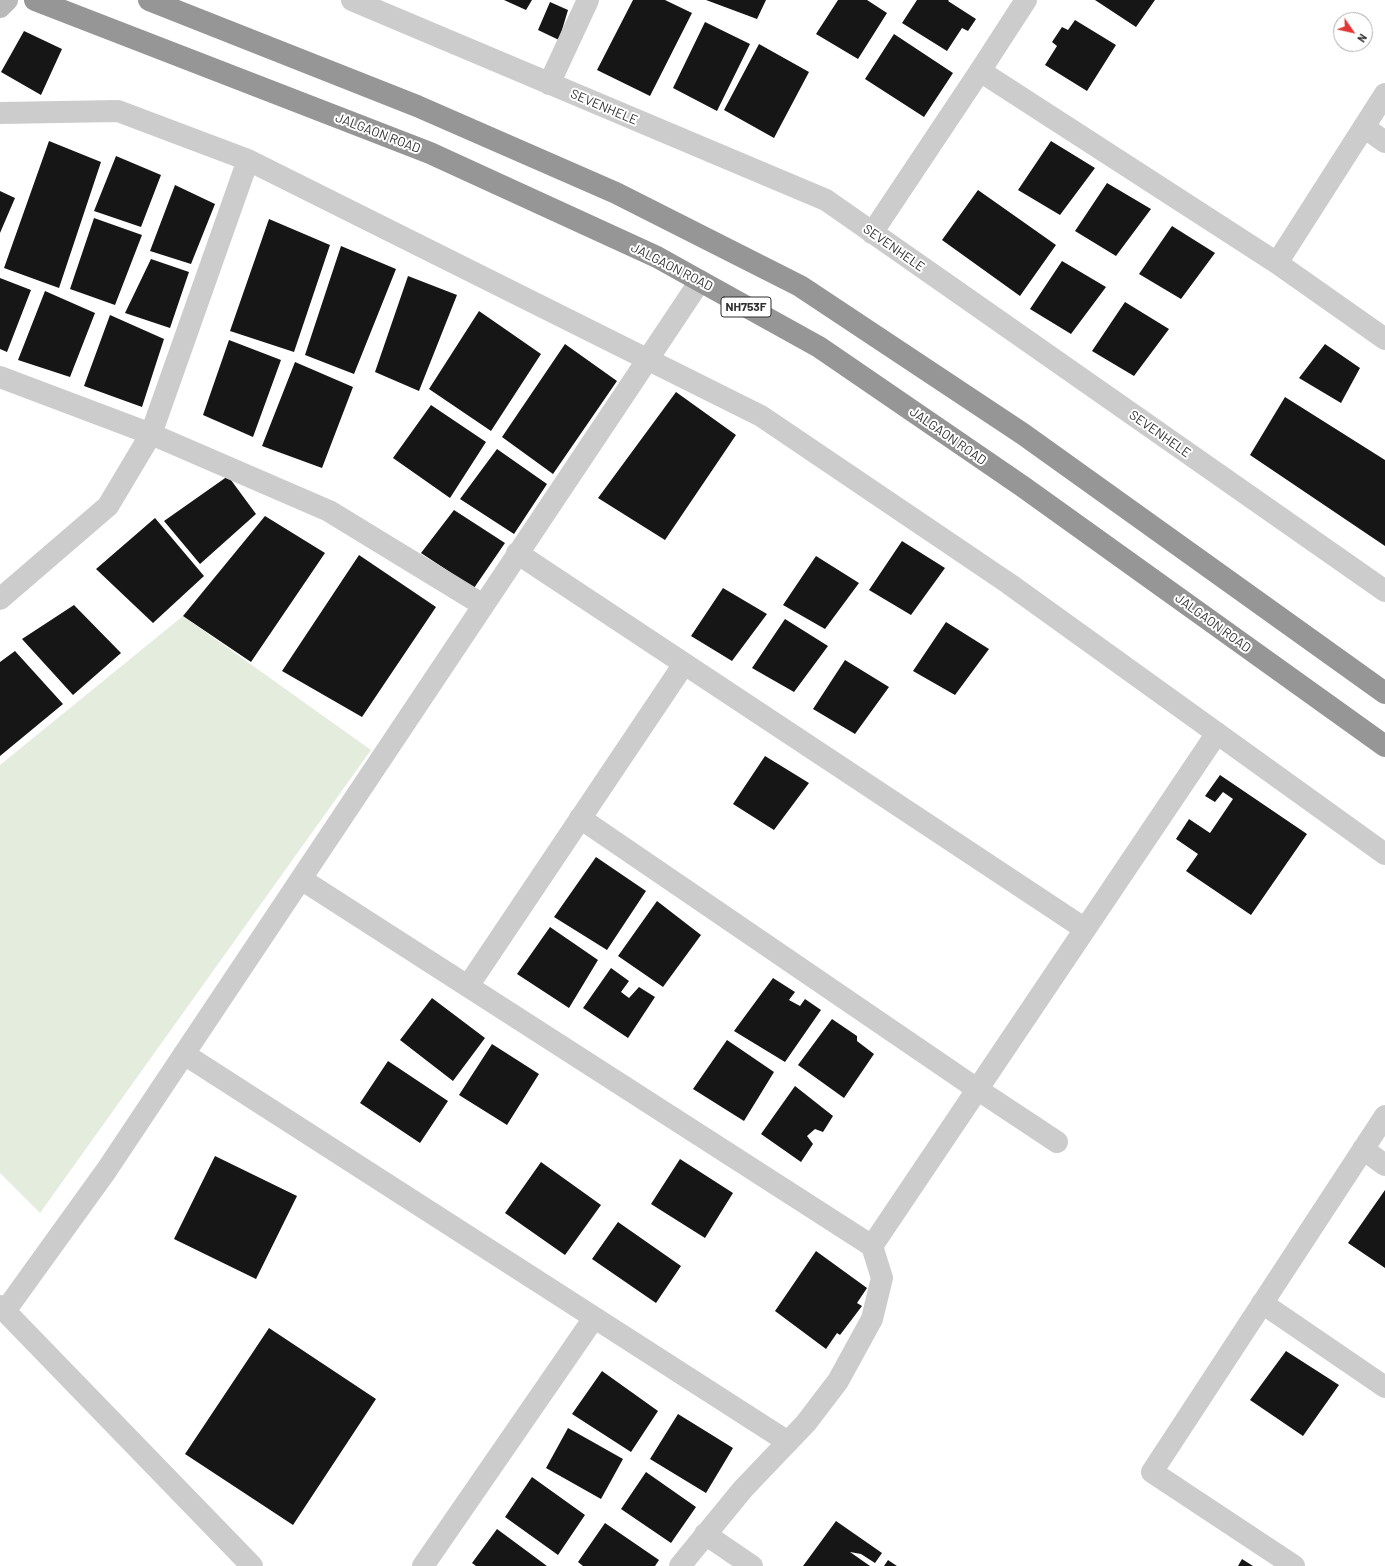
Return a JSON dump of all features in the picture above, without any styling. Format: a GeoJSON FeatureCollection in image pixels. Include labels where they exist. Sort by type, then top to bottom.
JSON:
{"type":"FeatureCollection","features":[{"type":"Feature","properties":{"kind":"highway","name":"JALGAON ROAD"},"geometry":{"type":"LineString","coordinates":[[34,0],[430,153],[657,257],[819,347],[1022,486],[1385,746]]}},
{"type":"Feature","properties":{"kind":"highway"},"geometry":{"type":"LineString","coordinates":[[150,0],[424,109],[616,193],[800,286],[1023,434],[1385,693]]}},
{"type":"Feature","properties":{"kind":"street"},"geometry":{"type":"LineString","coordinates":[[0,7],[7,0]]}},
{"type":"Feature","properties":{"kind":"street","name":"SEVENHELE"},"geometry":{"type":"LineString","coordinates":[[352,0],[826,200],[1385,590]]}},
{"type":"Feature","properties":{"kind":"street"},"geometry":{"type":"LineString","coordinates":[[550,84],[588,0]]}},
{"type":"Feature","properties":{"kind":"street"},"geometry":{"type":"LineString","coordinates":[[872,232],[1026,0]]}},
{"type":"Feature","properties":{"kind":"street"},"geometry":{"type":"LineString","coordinates":[[980,71],[1277,263],[1385,339]]}},
{"type":"Feature","properties":{"kind":"street"},"geometry":{"type":"LineString","coordinates":[[1277,263],[1385,94]]}},
{"type":"Feature","properties":{"kind":"street"},"geometry":{"type":"LineString","coordinates":[[0,113],[118,111],[248,160],[761,416],[1008,583],[1385,854]]}},
{"type":"Feature","properties":{"kind":"street"},"geometry":{"type":"LineString","coordinates":[[1364,127],[1385,142]]}},
{"type":"Feature","properties":{"kind":"street"},"geometry":{"type":"LineString","coordinates":[[1,597],[108,506],[151,434],[248,160]]}},
{"type":"Feature","properties":{"kind":"street"},"geometry":{"type":"LineString","coordinates":[[252,1566],[2,1308],[106,1171],[700,281]]}},
{"type":"Feature","properties":{"kind":"street"},"geometry":{"type":"LineString","coordinates":[[0,377],[151,434],[329,511],[483,605]]}},
{"type":"Feature","properties":{"kind":"street"},"geometry":{"type":"LineString","coordinates":[[517,554],[1085,929]]}},
{"type":"Feature","properties":{"kind":"street"},"geometry":{"type":"LineString","coordinates":[[468,986],[684,664]]}},
{"type":"Feature","properties":{"kind":"street"},"geometry":{"type":"LineString","coordinates":[[872,1246],[1217,733]]}},
{"type":"Feature","properties":{"kind":"street"},"geometry":{"type":"LineString","coordinates":[[580,818],[1057,1142]]}},
{"type":"Feature","properties":{"kind":"street"},"geometry":{"type":"LineString","coordinates":[[301,879],[872,1246],[882,1278],[872,1319],[838,1381],[806,1423],[743,1489],[680,1566]]}},
{"type":"Feature","properties":{"kind":"street"},"geometry":{"type":"LineString","coordinates":[[184,1054],[788,1442]]}},
{"type":"Feature","properties":{"kind":"street"},"geometry":{"type":"LineString","coordinates":[[1294,1566],[1152,1472],[1385,1116]]}},
{"type":"Feature","properties":{"kind":"street"},"geometry":{"type":"LineString","coordinates":[[1362,1149],[1385,1165]]}},
{"type":"Feature","properties":{"kind":"street"},"geometry":{"type":"LineString","coordinates":[[1262,1303],[1385,1387]]}},
{"type":"Feature","properties":{"kind":"street"},"geometry":{"type":"LineString","coordinates":[[422,1566],[594,1318]]}},
{"type":"Feature","properties":{"kind":"street"},"geometry":{"type":"LineString","coordinates":[[705,1534],[752,1566]]}},
{"type":"Feature","properties":{"kind":"green space"},"geometry":{"type":"Polygon","coordinates":[[[183,616],[371,750],[40,1213],[0,1173],[0,765],[183,616]]]}},
{"type":"Feature","properties":{"kind":"building"},"geometry":{"type":"Polygon","coordinates":[[[504,0],[532,0],[526,10],[504,0]]]}},
{"type":"Feature","properties":{"kind":"building"},"geometry":{"type":"Polygon","coordinates":[[[633,0],[665,0],[692,13],[650,96],[597,70],[633,0]]]}},
{"type":"Feature","properties":{"kind":"building"},"geometry":{"type":"Polygon","coordinates":[[[706,0],[766,0],[757,19],[706,0]]]}},
{"type":"Feature","properties":{"kind":"building"},"geometry":{"type":"Polygon","coordinates":[[[838,0],[867,0],[887,13],[858,59],[816,34],[838,0]]]}},
{"type":"Feature","properties":{"kind":"building"},"geometry":{"type":"Polygon","coordinates":[[[917,0],[949,0],[948,1],[976,19],[968,31],[962,28],[947,51],[902,23],[917,0]]]}},
{"type":"Feature","properties":{"kind":"building"},"geometry":{"type":"Polygon","coordinates":[[[1095,0],[1155,0],[1136,27],[1095,0]]]}},
{"type":"Feature","properties":{"kind":"building"},"geometry":{"type":"Polygon","coordinates":[[[550,2],[568,10],[559,40],[538,30],[550,2]]]}},
{"type":"Feature","properties":{"kind":"building"},"geometry":{"type":"Polygon","coordinates":[[[1075,20],[1116,45],[1087,91],[1045,65],[1057,46],[1052,42],[1062,27],[1068,30],[1075,20]]]}},
{"type":"Feature","properties":{"kind":"building"},"geometry":{"type":"Polygon","coordinates":[[[705,22],[750,44],[717,111],[673,88],[705,22]]]}},
{"type":"Feature","properties":{"kind":"building"},"geometry":{"type":"Polygon","coordinates":[[[24,31],[62,49],[41,95],[1,72],[24,31]]]}},
{"type":"Feature","properties":{"kind":"building"},"geometry":{"type":"Polygon","coordinates":[[[894,34],[953,73],[924,117],[865,79],[894,34]]]}},
{"type":"Feature","properties":{"kind":"building"},"geometry":{"type":"Polygon","coordinates":[[[759,44],[809,72],[774,138],[724,110],[759,44]]]}},
{"type":"Feature","properties":{"kind":"building"},"geometry":{"type":"Polygon","coordinates":[[[49,141],[101,162],[59,288],[4,268],[49,141]]]}},
{"type":"Feature","properties":{"kind":"building"},"geometry":{"type":"Polygon","coordinates":[[[1051,141],[1095,168],[1060,215],[1018,190],[1051,141]]]}},
{"type":"Feature","properties":{"kind":"building"},"geometry":{"type":"Polygon","coordinates":[[[116,156],[161,175],[141,227],[94,211],[116,156]]]}},
{"type":"Feature","properties":{"kind":"building"},"geometry":{"type":"Polygon","coordinates":[[[1107,183],[1151,209],[1116,256],[1075,231],[1107,183]]]}},
{"type":"Feature","properties":{"kind":"building"},"geometry":{"type":"Polygon","coordinates":[[[175,185],[215,204],[191,264],[150,251],[175,185]]]}},
{"type":"Feature","properties":{"kind":"building"},"geometry":{"type":"Polygon","coordinates":[[[978,190],[1056,245],[1020,296],[942,240],[978,190]]]}},
{"type":"Feature","properties":{"kind":"building"},"geometry":{"type":"Polygon","coordinates":[[[0,191],[15,198],[0,233],[0,191]]]}},
{"type":"Feature","properties":{"kind":"building"},"geometry":{"type":"Polygon","coordinates":[[[94,218],[142,235],[115,305],[70,289],[94,218]]]}},
{"type":"Feature","properties":{"kind":"building"},"geometry":{"type":"Polygon","coordinates":[[[269,219],[330,245],[294,352],[230,331],[269,219]]]}},
{"type":"Feature","properties":{"kind":"building"},"geometry":{"type":"Polygon","coordinates":[[[1172,226],[1215,253],[1181,299],[1139,274],[1172,226]]]}},
{"type":"Feature","properties":{"kind":"building"},"geometry":{"type":"Polygon","coordinates":[[[341,246],[396,269],[354,374],[305,355],[341,246]]]}},
{"type":"Feature","properties":{"kind":"building"},"geometry":{"type":"Polygon","coordinates":[[[151,259],[189,272],[170,328],[125,313],[151,259]]]}},
{"type":"Feature","properties":{"kind":"building"},"geometry":{"type":"Polygon","coordinates":[[[1062,261],[1106,287],[1071,334],[1030,309],[1062,261]]]}},
{"type":"Feature","properties":{"kind":"building"},"geometry":{"type":"Polygon","coordinates":[[[408,276],[457,295],[419,391],[375,372],[408,276]]]}},
{"type":"Feature","properties":{"kind":"building"},"geometry":{"type":"Polygon","coordinates":[[[0,278],[31,290],[7,352],[0,349],[0,278]]]}},
{"type":"Feature","properties":{"kind":"building"},"geometry":{"type":"Polygon","coordinates":[[[45,291],[95,313],[70,377],[18,360],[45,291]]]}},
{"type":"Feature","properties":{"kind":"building"},"geometry":{"type":"Polygon","coordinates":[[[1125,302],[1169,329],[1134,376],[1092,351],[1125,302]]]}},
{"type":"Feature","properties":{"kind":"building"},"geometry":{"type":"Polygon","coordinates":[[[479,311],[541,354],[491,431],[429,389],[479,311]]]}},
{"type":"Feature","properties":{"kind":"building"},"geometry":{"type":"Polygon","coordinates":[[[110,315],[164,339],[142,407],[84,386],[110,315]]]}},
{"type":"Feature","properties":{"kind":"building"},"geometry":{"type":"Polygon","coordinates":[[[229,340],[281,360],[253,437],[203,415],[229,340]]]}},
{"type":"Feature","properties":{"kind":"building"},"geometry":{"type":"Polygon","coordinates":[[[565,344],[617,381],[553,474],[502,437],[565,344]]]}},
{"type":"Feature","properties":{"kind":"building"},"geometry":{"type":"Polygon","coordinates":[[[1325,344],[1360,368],[1341,403],[1299,378],[1325,344]]]}},
{"type":"Feature","properties":{"kind":"building"},"geometry":{"type":"Polygon","coordinates":[[[295,362],[353,387],[322,468],[262,446],[295,362]]]}},
{"type":"Feature","properties":{"kind":"building"},"geometry":{"type":"Polygon","coordinates":[[[676,392],[736,435],[665,540],[598,498],[676,392]]]}},
{"type":"Feature","properties":{"kind":"building"},"geometry":{"type":"Polygon","coordinates":[[[1285,397],[1385,460],[1385,546],[1250,455],[1285,397]]]}},
{"type":"Feature","properties":{"kind":"building"},"geometry":{"type":"Polygon","coordinates":[[[431,405],[486,442],[450,498],[393,458],[431,405]]]}},
{"type":"Feature","properties":{"kind":"building"},"geometry":{"type":"Polygon","coordinates":[[[497,449],[547,484],[514,534],[460,499],[497,449]]]}},
{"type":"Feature","properties":{"kind":"building"},"geometry":{"type":"Polygon","coordinates":[[[228,476],[256,514],[200,564],[164,521],[228,476]]]}},
{"type":"Feature","properties":{"kind":"building"},"geometry":{"type":"Polygon","coordinates":[[[454,510],[505,543],[474,588],[421,553],[454,510]]]}},
{"type":"Feature","properties":{"kind":"building"},"geometry":{"type":"Polygon","coordinates":[[[265,516],[325,553],[251,662],[183,616],[265,516]]]}},
{"type":"Feature","properties":{"kind":"building"},"geometry":{"type":"Polygon","coordinates":[[[155,518],[204,576],[153,623],[96,569],[155,518]]]}},
{"type":"Feature","properties":{"kind":"building"},"geometry":{"type":"Polygon","coordinates":[[[902,541],[945,568],[911,615],[869,590],[902,541]]]}},
{"type":"Feature","properties":{"kind":"building"},"geometry":{"type":"Polygon","coordinates":[[[359,555],[436,607],[362,717],[282,671],[359,555]]]}},
{"type":"Feature","properties":{"kind":"building"},"geometry":{"type":"Polygon","coordinates":[[[816,556],[859,583],[825,629],[783,605],[816,556]]]}},
{"type":"Feature","properties":{"kind":"building"},"geometry":{"type":"Polygon","coordinates":[[[723,588],[767,614],[732,661],[691,636],[723,588]]]}},
{"type":"Feature","properties":{"kind":"building"},"geometry":{"type":"Polygon","coordinates":[[[74,605],[121,653],[73,695],[22,639],[74,605]]]}},
{"type":"Feature","properties":{"kind":"building"},"geometry":{"type":"Polygon","coordinates":[[[785,619],[828,646],[794,692],[752,668],[785,619]]]}},
{"type":"Feature","properties":{"kind":"building"},"geometry":{"type":"Polygon","coordinates":[[[946,622],[989,649],[955,695],[913,671],[946,622]]]}},
{"type":"Feature","properties":{"kind":"building"},"geometry":{"type":"Polygon","coordinates":[[[15,651],[63,704],[0,756],[0,662],[15,651]]]}},
{"type":"Feature","properties":{"kind":"building"},"geometry":{"type":"Polygon","coordinates":[[[845,660],[889,687],[855,734],[813,709],[845,660]]]}},
{"type":"Feature","properties":{"kind":"building"},"geometry":{"type":"Polygon","coordinates":[[[765,756],[809,783],[774,830],[733,804],[765,756]]]}},
{"type":"Feature","properties":{"kind":"building"},"geometry":{"type":"Polygon","coordinates":[[[1220,775],[1307,834],[1251,915],[1186,871],[1198,854],[1176,839],[1189,819],[1210,833],[1233,799],[1223,792],[1215,802],[1205,796],[1220,775]]]}},
{"type":"Feature","properties":{"kind":"building"},"geometry":{"type":"Polygon","coordinates":[[[596,857],[646,891],[607,950],[554,917],[596,857]]]}},
{"type":"Feature","properties":{"kind":"building"},"geometry":{"type":"Polygon","coordinates":[[[657,901],[701,935],[663,987],[618,956],[657,901]]]}},
{"type":"Feature","properties":{"kind":"building"},"geometry":{"type":"Polygon","coordinates":[[[550,927],[598,960],[569,1008],[517,974],[550,927]]]}},
{"type":"Feature","properties":{"kind":"building"},"geometry":{"type":"Polygon","coordinates":[[[611,968],[629,981],[621,992],[629,998],[639,987],[655,997],[628,1038],[583,1008],[611,968]]]}},
{"type":"Feature","properties":{"kind":"building"},"geometry":{"type":"Polygon","coordinates":[[[773,978],[795,992],[789,1000],[800,1006],[805,999],[821,1010],[785,1062],[734,1031],[773,978]]]}},
{"type":"Feature","properties":{"kind":"building"},"geometry":{"type":"Polygon","coordinates":[[[432,998],[485,1038],[453,1081],[400,1040],[432,998]]]}},
{"type":"Feature","properties":{"kind":"building"},"geometry":{"type":"Polygon","coordinates":[[[832,1019],[857,1036],[857,1041],[874,1054],[844,1098],[798,1065],[832,1019]]]}},
{"type":"Feature","properties":{"kind":"building"},"geometry":{"type":"Polygon","coordinates":[[[727,1040],[774,1072],[744,1121],[693,1089],[727,1040]]]}},
{"type":"Feature","properties":{"kind":"building"},"geometry":{"type":"Polygon","coordinates":[[[492,1044],[539,1074],[507,1125],[459,1095],[492,1044]]]}},
{"type":"Feature","properties":{"kind":"building"},"geometry":{"type":"Polygon","coordinates":[[[388,1061],[448,1101],[420,1143],[360,1103],[388,1061]]]}},
{"type":"Feature","properties":{"kind":"building"},"geometry":{"type":"Polygon","coordinates":[[[795,1086],[833,1116],[823,1132],[815,1129],[807,1136],[813,1144],[801,1162],[761,1134],[795,1086]]]}},
{"type":"Feature","properties":{"kind":"building"},"geometry":{"type":"Polygon","coordinates":[[[215,1156],[297,1196],[256,1279],[174,1239],[215,1156]]]}},
{"type":"Feature","properties":{"kind":"building"},"geometry":{"type":"Polygon","coordinates":[[[680,1159],[733,1193],[705,1238],[651,1204],[680,1159]]]}},
{"type":"Feature","properties":{"kind":"building"},"geometry":{"type":"Polygon","coordinates":[[[541,1162],[601,1205],[565,1255],[505,1213],[541,1162]]]}},
{"type":"Feature","properties":{"kind":"building"},"geometry":{"type":"Polygon","coordinates":[[[1385,1190],[1385,1268],[1348,1243],[1385,1190]]]}},
{"type":"Feature","properties":{"kind":"building"},"geometry":{"type":"Polygon","coordinates":[[[618,1222],[681,1266],[656,1303],[592,1259],[618,1222]]]}},
{"type":"Feature","properties":{"kind":"building"},"geometry":{"type":"Polygon","coordinates":[[[816,1251],[867,1288],[857,1303],[862,1306],[840,1335],[837,1333],[826,1349],[775,1311],[816,1251]]]}},
{"type":"Feature","properties":{"kind":"building"},"geometry":{"type":"Polygon","coordinates":[[[269,1328],[376,1399],[293,1525],[185,1454],[269,1328]]]}},
{"type":"Feature","properties":{"kind":"building"},"geometry":{"type":"Polygon","coordinates":[[[1286,1351],[1339,1385],[1303,1436],[1250,1400],[1286,1351]]]}},
{"type":"Feature","properties":{"kind":"building"},"geometry":{"type":"Polygon","coordinates":[[[602,1371],[658,1411],[631,1452],[572,1414],[602,1371]]]}},
{"type":"Feature","properties":{"kind":"building"},"geometry":{"type":"Polygon","coordinates":[[[678,1414],[733,1448],[706,1493],[650,1459],[678,1414]]]}},
{"type":"Feature","properties":{"kind":"building"},"geometry":{"type":"Polygon","coordinates":[[[568,1428],[623,1459],[601,1499],[546,1468],[568,1428]]]}},
{"type":"Feature","properties":{"kind":"building"},"geometry":{"type":"Polygon","coordinates":[[[646,1472],[696,1507],[671,1543],[621,1509],[646,1472]]]}},
{"type":"Feature","properties":{"kind":"building"},"geometry":{"type":"Polygon","coordinates":[[[532,1477],[585,1515],[558,1555],[505,1517],[532,1477]]]}},
{"type":"Feature","properties":{"kind":"building"},"geometry":{"type":"Polygon","coordinates":[[[836,1521],[882,1553],[875,1563],[861,1554],[850,1552],[870,1566],[803,1566],[836,1521]]]}},
{"type":"Feature","properties":{"kind":"building"},"geometry":{"type":"Polygon","coordinates":[[[605,1523],[659,1560],[655,1566],[583,1566],[578,1562],[605,1523]]]}},
{"type":"Feature","properties":{"kind":"building"},"geometry":{"type":"Polygon","coordinates":[[[497,1529],[547,1566],[476,1566],[472,1563],[497,1529]]]}},
{"type":"Feature","properties":{"kind":"building"},"geometry":{"type":"Polygon","coordinates":[[[1242,1559],[1253,1566],[1238,1566],[1242,1559]]]}},
{"type":"Feature","properties":{"kind":"building"},"geometry":{"type":"Polygon","coordinates":[[[888,1560],[897,1566],[884,1566],[888,1560]]]}}]}
